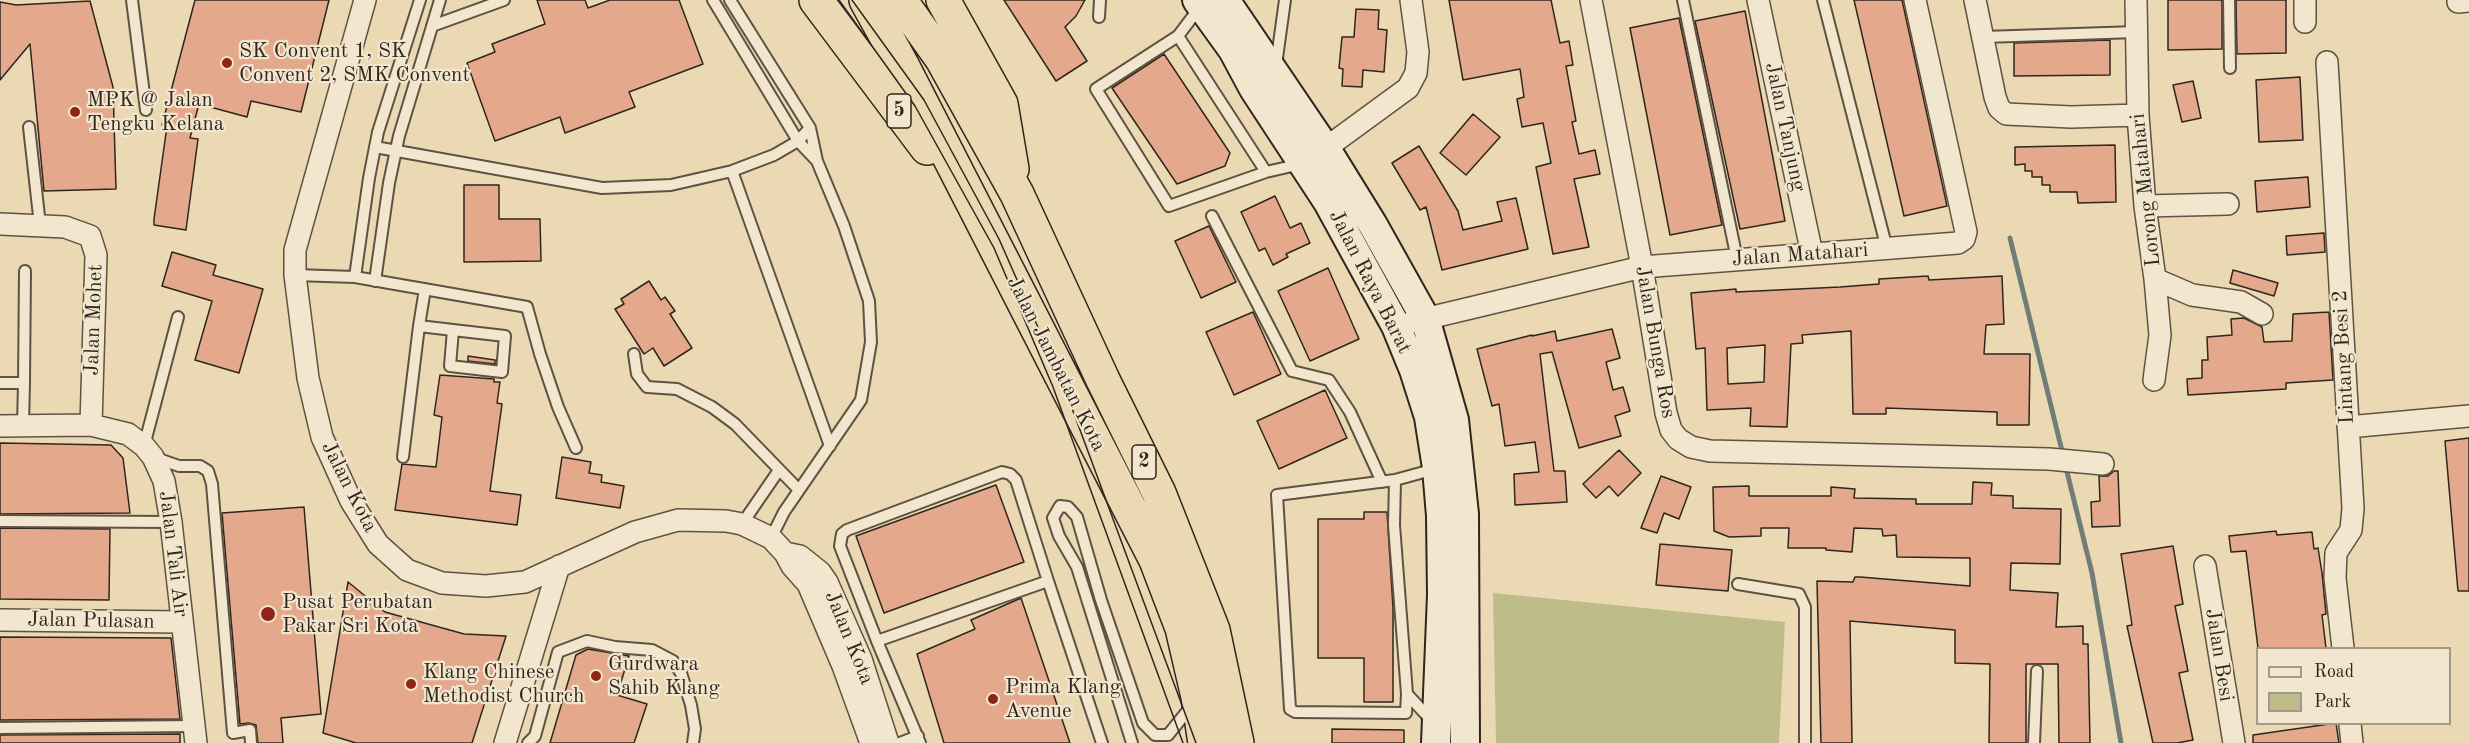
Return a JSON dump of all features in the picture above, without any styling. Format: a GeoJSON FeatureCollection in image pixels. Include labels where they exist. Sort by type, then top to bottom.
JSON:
{"type":"FeatureCollection","features":[{"type":"Feature","properties":{"kind":"highway","name":"5"},"geometry":{"type":"LineString","coordinates":[[816,0],[982,222]]}},
{"type":"Feature","properties":{"kind":"highway","name":"Jalan Jambatan Kota"},"geometry":{"type":"LineString","coordinates":[[866,0],[902,65],[1156,560],[1182,628],[1198,697],[1205,743]]}},
{"type":"Feature","properties":{"kind":"highway","name":"2"},"geometry":{"type":"LineString","coordinates":[[900,0],[942,59],[1017,194]]}},
{"type":"Feature","properties":{"kind":"highway"},"geometry":{"type":"LineString","coordinates":[[943,0],[1001,104],[1017,194]]}},
{"type":"Feature","properties":{"kind":"highway","name":"Jalan Jambatan Kota"},"geometry":{"type":"LineString","coordinates":[[1017,194],[1103,380],[1159,493],[1213,630],[1237,743]]}},
{"type":"Feature","properties":{"kind":"main road","name":"Jalan Raya Barat"},"geometry":{"type":"LineString","coordinates":[[1207,2],[1252,39],[1275,76],[1396,326],[1448,466],[1464,514],[1465,743]]}},
{"type":"Feature","properties":{"kind":"main road","name":"Jalan Raya Barat"},"geometry":{"type":"LineString","coordinates":[[1207,2],[1254,89],[1373,225],[1425,318],[1454,420],[1441,516],[1442,595],[1436,734]]}},
{"type":"Feature","properties":{"kind":"street","name":"Jalan Kota"},"geometry":{"type":"LineString","coordinates":[[365,0],[295,250],[295,275],[308,378],[322,437],[351,501],[378,544],[406,570],[442,584],[486,586],[525,582],[635,532],[678,520],[726,521],[742,524],[800,556],[820,572],[827,582],[852,663],[871,743]]}},
{"type":"Feature","properties":{"kind":"street"},"geometry":{"type":"LineString","coordinates":[[1315,156],[1408,88],[1416,73],[1418,52],[1411,0]]}},
{"type":"Feature","properties":{"kind":"street","name":"Jalan Tanjung"},"geometry":{"type":"LineString","coordinates":[[1758,0],[1812,254]]}},
{"type":"Feature","properties":{"kind":"street","name":"Jalan Matahari"},"geometry":{"type":"LineString","coordinates":[[1396,326],[1642,267],[1958,243],[1964,239],[1966,232],[1915,0]]}},
{"type":"Feature","properties":{"kind":"street"},"geometry":{"type":"LineString","coordinates":[[1976,0],[1995,97],[2006,114],[2072,117],[2138,115]]}},
{"type":"Feature","properties":{"kind":"street","name":"Lorong Matahari"},"geometry":{"type":"LineString","coordinates":[[2136,0],[2138,115],[2145,206],[2160,335],[2154,380]]}},
{"type":"Feature","properties":{"kind":"street"},"geometry":{"type":"LineString","coordinates":[[2305,22],[2306,0]]}},
{"type":"Feature","properties":{"kind":"street","name":"Jalan Bunga Ros"},"geometry":{"type":"LineString","coordinates":[[1594,1],[1666,413],[1671,430],[1678,439],[1691,447],[1710,451],[2049,459],[2103,464]]}},
{"type":"Feature","properties":{"kind":"street","name":"Lintang Besi 2"},"geometry":{"type":"LineString","coordinates":[[2327,62],[2353,508],[2350,530],[2336,553],[2335,578],[2343,647]]}},
{"type":"Feature","properties":{"kind":"street"},"geometry":{"type":"LineString","coordinates":[[2145,206],[2228,204]]}},
{"type":"Feature","properties":{"kind":"street","name":"Jalan Mohet"},"geometry":{"type":"LineString","coordinates":[[0,224],[65,227],[90,236],[96,255],[91,425]]}},
{"type":"Feature","properties":{"kind":"street"},"geometry":{"type":"LineString","coordinates":[[2155,279],[2192,295],[2241,302],[2262,314]]}},
{"type":"Feature","properties":{"kind":"street"},"geometry":{"type":"LineString","coordinates":[[2348,427],[2469,416]]}},
{"type":"Feature","properties":{"kind":"street"},"geometry":{"type":"LineString","coordinates":[[0,426],[91,425],[128,434],[149,452]]}},
{"type":"Feature","properties":{"kind":"street","name":"Jalan Tali Air"},"geometry":{"type":"LineString","coordinates":[[149,452],[164,481],[171,522],[195,734]]}},
{"type":"Feature","properties":{"kind":"street"},"geometry":{"type":"LineString","coordinates":[[510,741],[559,566]]}},
{"type":"Feature","properties":{"kind":"street","name":"Jalan Besi"},"geometry":{"type":"LineString","coordinates":[[2205,566],[2234,743]]}},
{"type":"Feature","properties":{"kind":"street","name":"Jalan Pulasan"},"geometry":{"type":"LineString","coordinates":[[0,620],[182,622]]}},
{"type":"Feature","properties":{"kind":"street","name":"Jalan Kota"},"geometry":{"type":"LineString","coordinates":[[852,663],[888,743]]}},
{"type":"Feature","properties":{"kind":"street"},"geometry":{"type":"LineString","coordinates":[[2350,725],[2352,743]]}},
{"type":"Feature","properties":{"kind":"lane"},"geometry":{"type":"LineString","coordinates":[[132,0],[146,110]]}},
{"type":"Feature","properties":{"kind":"lane"},"geometry":{"type":"LineString","coordinates":[[355,278],[375,147],[420,0]]}},
{"type":"Feature","properties":{"kind":"lane"},"geometry":{"type":"LineString","coordinates":[[375,280],[396,150],[440,0]]}},
{"type":"Feature","properties":{"kind":"lane"},"geometry":{"type":"LineString","coordinates":[[432,26],[504,0]]}},
{"type":"Feature","properties":{"kind":"lane"},"geometry":{"type":"LineString","coordinates":[[713,0],[798,141],[817,161]]}},
{"type":"Feature","properties":{"kind":"lane"},"geometry":{"type":"LineString","coordinates":[[730,0],[810,128],[817,161],[844,226],[869,301],[871,342],[861,400],[784,512],[778,545]]}},
{"type":"Feature","properties":{"kind":"lane"},"geometry":{"type":"LineString","coordinates":[[1099,17],[1100,0]]}},
{"type":"Feature","properties":{"kind":"lane"},"geometry":{"type":"LineString","coordinates":[[1275,76],[1285,0]]}},
{"type":"Feature","properties":{"kind":"lane"},"geometry":{"type":"LineString","coordinates":[[1683,0],[1737,259]]}},
{"type":"Feature","properties":{"kind":"lane"},"geometry":{"type":"LineString","coordinates":[[1823,0],[1887,249]]}},
{"type":"Feature","properties":{"kind":"lane"},"geometry":{"type":"LineString","coordinates":[[2229,0],[2230,68]]}},
{"type":"Feature","properties":{"kind":"lane"},"geometry":{"type":"LineString","coordinates":[[1207,2],[1178,36],[1096,89],[1169,206],[1315,156]]}},
{"type":"Feature","properties":{"kind":"lane"},"geometry":{"type":"LineString","coordinates":[[1983,37],[2137,32]]}},
{"type":"Feature","properties":{"kind":"lane"},"geometry":{"type":"LineString","coordinates":[[1178,36],[1266,172]]}},
{"type":"Feature","properties":{"kind":"lane"},"geometry":{"type":"LineString","coordinates":[[29,127],[40,225]]}},
{"type":"Feature","properties":{"kind":"lane"},"geometry":{"type":"LineString","coordinates":[[375,147],[602,188],[671,185],[732,171],[774,155],[798,141],[810,128]]}},
{"type":"Feature","properties":{"kind":"lane"},"geometry":{"type":"LineString","coordinates":[[732,171],[830,446]]}},
{"type":"Feature","properties":{"kind":"lane"},"geometry":{"type":"LineString","coordinates":[[1212,216],[1293,370],[1329,380],[1350,412],[1382,482]]}},
{"type":"Feature","properties":{"kind":"lane"},"geometry":{"type":"LineString","coordinates":[[23,426],[25,271]]}},
{"type":"Feature","properties":{"kind":"lane"},"geometry":{"type":"LineString","coordinates":[[295,275],[375,280],[527,307],[551,386],[576,448]]}},
{"type":"Feature","properties":{"kind":"lane"},"geometry":{"type":"LineString","coordinates":[[403,457],[425,289]]}},
{"type":"Feature","properties":{"kind":"lane"},"geometry":{"type":"LineString","coordinates":[[178,317],[149,452],[179,466],[200,466],[208,471],[212,484],[233,733],[250,730],[251,743]]}},
{"type":"Feature","properties":{"kind":"lane"},"geometry":{"type":"LineString","coordinates":[[419,326],[506,336],[502,372],[450,366],[453,330]]}},
{"type":"Feature","properties":{"kind":"lane"},"geometry":{"type":"LineString","coordinates":[[634,354],[637,374],[647,387],[677,388],[711,407],[735,424],[799,490]]}},
{"type":"Feature","properties":{"kind":"lane"},"geometry":{"type":"LineString","coordinates":[[0,383],[24,383]]}},
{"type":"Feature","properties":{"kind":"lane"},"geometry":{"type":"LineString","coordinates":[[1395,480],[1394,525],[1407,694],[1406,713],[1295,712],[1290,709],[1276,495],[1395,480],[1448,466]]}},
{"type":"Feature","properties":{"kind":"lane"},"geometry":{"type":"LineString","coordinates":[[742,524],[779,470]]}},
{"type":"Feature","properties":{"kind":"lane"},"geometry":{"type":"LineString","coordinates":[[900,743],[919,739],[840,546],[842,534],[847,530],[1002,472],[1010,474],[1016,480],[1102,743]]}},
{"type":"Feature","properties":{"kind":"lane"},"geometry":{"type":"LineString","coordinates":[[1132,743],[1077,567],[1059,536],[1053,518],[1060,506],[1068,507],[1077,517],[1101,600],[1143,723],[1155,735],[1168,735],[1198,697]]}},
{"type":"Feature","properties":{"kind":"lane"},"geometry":{"type":"LineString","coordinates":[[0,521],[171,522]]}},
{"type":"Feature","properties":{"kind":"lane"},"geometry":{"type":"LineString","coordinates":[[877,641],[1048,581]]}},
{"type":"Feature","properties":{"kind":"lane"},"geometry":{"type":"LineString","coordinates":[[1738,584],[1799,594],[1805,607],[1805,743]]}},
{"type":"Feature","properties":{"kind":"lane"},"geometry":{"type":"LineString","coordinates":[[528,743],[535,736],[558,652],[587,641],[615,647],[652,650],[673,661],[681,673],[691,705],[693,743]]}},
{"type":"Feature","properties":{"kind":"lane"},"geometry":{"type":"LineString","coordinates":[[2034,743],[2037,671]]}},
{"type":"Feature","properties":{"kind":"lane"},"geometry":{"type":"LineString","coordinates":[[1407,694],[1436,734]]}},
{"type":"Feature","properties":{"kind":"lane"},"geometry":{"type":"LineString","coordinates":[[0,728],[195,734]]}},
{"type":"Feature","properties":{"kind":"green space"},"geometry":{"type":"Polygon","coordinates":[[[1493,593],[1785,622],[1779,743],[1496,743],[1493,593]]]}},
{"type":"Feature","properties":{"kind":"building"},"geometry":{"type":"Polygon","coordinates":[[[195,0],[329,0],[301,112],[251,101],[247,117],[199,104],[190,138],[198,139],[186,230],[154,225],[154,219],[167,126],[162,125],[195,0]]]}},
{"type":"Feature","properties":{"kind":"building"},"geometry":{"type":"Polygon","coordinates":[[[537,0],[585,0],[588,8],[610,0],[679,0],[703,64],[629,92],[635,107],[565,133],[560,117],[495,141],[467,63],[495,52],[492,44],[545,24],[537,0]]]}},
{"type":"Feature","properties":{"kind":"building"},"geometry":{"type":"Polygon","coordinates":[[[1004,0],[1085,0],[1076,16],[1065,27],[1087,61],[1056,81],[1004,0]]]}},
{"type":"Feature","properties":{"kind":"building"},"geometry":{"type":"Polygon","coordinates":[[[1449,0],[1551,0],[1560,43],[1569,41],[1573,65],[1566,66],[1576,121],[1572,122],[1579,154],[1595,150],[1600,174],[1574,179],[1589,247],[1553,254],[1536,167],[1551,163],[1543,123],[1522,127],[1517,99],[1524,97],[1520,69],[1463,80],[1449,0]]]}},
{"type":"Feature","properties":{"kind":"building"},"geometry":{"type":"Polygon","coordinates":[[[1854,0],[1902,0],[1947,206],[1904,216],[1854,0]]]}},
{"type":"Feature","properties":{"kind":"building"},"geometry":{"type":"Polygon","coordinates":[[[2168,0],[2222,0],[2222,49],[2168,50],[2168,0]]]}},
{"type":"Feature","properties":{"kind":"building"},"geometry":{"type":"Polygon","coordinates":[[[2236,0],[2286,0],[2286,53],[2237,54],[2236,0]]]}},
{"type":"Feature","properties":{"kind":"building","name":"MPK @ Jalan Tengku Kelana"},"geometry":{"type":"Polygon","coordinates":[[[90,1],[113,87],[116,189],[44,191],[30,44],[0,80],[0,2],[16,5],[90,1]]]}},
{"type":"Feature","properties":{"kind":"building"},"geometry":{"type":"Polygon","coordinates":[[[1356,9],[1379,10],[1378,29],[1387,30],[1384,72],[1363,70],[1362,87],[1342,86],[1343,69],[1339,68],[1342,37],[1354,37],[1356,9]]]}},
{"type":"Feature","properties":{"kind":"building"},"geometry":{"type":"Polygon","coordinates":[[[1745,11],[1785,221],[1740,229],[1695,21],[1745,11]]]}},
{"type":"Feature","properties":{"kind":"building"},"geometry":{"type":"Polygon","coordinates":[[[1679,18],[1722,225],[1670,235],[1630,28],[1679,18]]]}},
{"type":"Feature","properties":{"kind":"building"},"geometry":{"type":"Polygon","coordinates":[[[2110,40],[2110,75],[2014,76],[2014,43],[2110,40]]]}},
{"type":"Feature","properties":{"kind":"building"},"geometry":{"type":"Polygon","coordinates":[[[1164,54],[1230,153],[1225,166],[1177,184],[1112,88],[1164,54]]]}},
{"type":"Feature","properties":{"kind":"building"},"geometry":{"type":"Polygon","coordinates":[[[2300,77],[2303,140],[2259,142],[2256,80],[2300,77]]]}},
{"type":"Feature","properties":{"kind":"building"},"geometry":{"type":"Polygon","coordinates":[[[2193,81],[2201,118],[2182,122],[2173,85],[2193,81]]]}},
{"type":"Feature","properties":{"kind":"building"},"geometry":{"type":"Polygon","coordinates":[[[1473,114],[1500,137],[1466,175],[1440,153],[1473,114]]]}},
{"type":"Feature","properties":{"kind":"building"},"geometry":{"type":"Polygon","coordinates":[[[2115,145],[2116,202],[2078,203],[2077,192],[2050,192],[2050,185],[2042,185],[2042,177],[2032,177],[2032,171],[2025,171],[2025,164],[2015,165],[2015,147],[2115,145]]]}},
{"type":"Feature","properties":{"kind":"building"},"geometry":{"type":"Polygon","coordinates":[[[1419,146],[1458,211],[1463,230],[1502,221],[1497,202],[1516,198],[1528,249],[1442,270],[1426,207],[1420,210],[1392,163],[1419,146]]]}},
{"type":"Feature","properties":{"kind":"building"},"geometry":{"type":"Polygon","coordinates":[[[2308,177],[2310,207],[2257,212],[2255,181],[2308,177]]]}},
{"type":"Feature","properties":{"kind":"building"},"geometry":{"type":"Polygon","coordinates":[[[464,185],[499,185],[499,219],[540,219],[541,261],[464,262],[464,185]]]}},
{"type":"Feature","properties":{"kind":"building"},"geometry":{"type":"Polygon","coordinates":[[[1275,196],[1290,228],[1301,223],[1310,243],[1286,254],[1288,257],[1273,265],[1265,248],[1259,251],[1241,212],[1275,196]]]}},
{"type":"Feature","properties":{"kind":"building"},"geometry":{"type":"Polygon","coordinates":[[[1209,226],[1236,282],[1201,298],[1175,241],[1209,226]]]}},
{"type":"Feature","properties":{"kind":"building"},"geometry":{"type":"Polygon","coordinates":[[[2324,233],[2325,252],[2287,255],[2286,236],[2324,233]]]}},
{"type":"Feature","properties":{"kind":"building"},"geometry":{"type":"Polygon","coordinates":[[[172,252],[216,265],[213,275],[263,289],[239,373],[195,360],[212,301],[162,286],[172,252]]]}},
{"type":"Feature","properties":{"kind":"building"},"geometry":{"type":"Polygon","coordinates":[[[1328,268],[1359,339],[1310,361],[1278,291],[1328,268]]]}},
{"type":"Feature","properties":{"kind":"building"},"geometry":{"type":"Polygon","coordinates":[[[2233,270],[2278,283],[2274,296],[2230,283],[2233,270]]]}},
{"type":"Feature","properties":{"kind":"building"},"geometry":{"type":"Polygon","coordinates":[[[1928,276],[1929,280],[2002,276],[2004,324],[1986,325],[1984,354],[2030,354],[2029,425],[1997,425],[1997,412],[1886,408],[1886,414],[1853,414],[1851,331],[1802,335],[1803,343],[1791,344],[1787,427],[1750,426],[1751,408],[1707,410],[1705,348],[1696,349],[1691,293],[1736,289],[1736,292],[1840,287],[1879,284],[1879,279],[1928,276]],[[1765,345],[1727,348],[1728,384],[1764,382],[1765,345]]]}},
{"type":"Feature","properties":{"kind":"building"},"geometry":{"type":"Polygon","coordinates":[[[649,281],[661,300],[665,297],[675,311],[670,314],[692,348],[664,366],[653,348],[644,354],[615,309],[624,304],[621,299],[649,281]]]}},
{"type":"Feature","properties":{"kind":"building"},"geometry":{"type":"Polygon","coordinates":[[[1253,312],[1281,374],[1234,395],[1206,332],[1253,312]]]}},
{"type":"Feature","properties":{"kind":"building"},"geometry":{"type":"Polygon","coordinates":[[[2329,312],[2333,380],[2286,383],[2286,389],[2188,395],[2187,379],[2202,378],[2202,360],[2208,360],[2207,337],[2232,335],[2231,319],[2244,318],[2262,327],[2264,342],[2292,341],[2293,314],[2329,312]]]}},
{"type":"Feature","properties":{"kind":"building"},"geometry":{"type":"Polygon","coordinates":[[[1612,329],[1620,358],[1606,362],[1613,390],[1623,387],[1630,411],[1615,416],[1621,436],[1579,448],[1552,352],[1540,354],[1554,471],[1565,471],[1567,502],[1515,505],[1514,474],[1539,472],[1535,442],[1505,446],[1499,404],[1492,406],[1477,349],[1555,331],[1557,341],[1612,329]]]}},
{"type":"Feature","properties":{"kind":"building"},"geometry":{"type":"Polygon","coordinates":[[[468,356],[495,360],[495,364],[468,361],[468,356]]]}},
{"type":"Feature","properties":{"kind":"building"},"geometry":{"type":"Polygon","coordinates":[[[440,375],[494,379],[494,382],[500,382],[497,403],[502,404],[490,491],[521,495],[517,525],[395,510],[402,464],[436,467],[442,417],[434,415],[440,375]]]}},
{"type":"Feature","properties":{"kind":"building"},"geometry":{"type":"Polygon","coordinates":[[[1325,390],[1347,438],[1279,469],[1257,421],[1325,390]]]}},
{"type":"Feature","properties":{"kind":"building"},"geometry":{"type":"Polygon","coordinates":[[[2469,438],[2469,591],[2458,591],[2445,441],[2469,438]]]}},
{"type":"Feature","properties":{"kind":"building"},"geometry":{"type":"Polygon","coordinates":[[[0,443],[111,445],[123,458],[130,513],[0,514],[0,443]]]}},
{"type":"Feature","properties":{"kind":"building"},"geometry":{"type":"Polygon","coordinates":[[[1619,450],[1641,473],[1618,496],[1609,486],[1596,498],[1583,484],[1619,450]]]}},
{"type":"Feature","properties":{"kind":"building"},"geometry":{"type":"Polygon","coordinates":[[[562,457],[591,462],[589,473],[602,475],[601,482],[624,486],[620,508],[556,498],[562,457]]]}},
{"type":"Feature","properties":{"kind":"building"},"geometry":{"type":"Polygon","coordinates":[[[2118,471],[2120,526],[2092,527],[2091,502],[2100,501],[2099,476],[2108,476],[2118,471]]]}},
{"type":"Feature","properties":{"kind":"building"},"geometry":{"type":"Polygon","coordinates":[[[1661,476],[1691,487],[1679,519],[1664,513],[1657,533],[1641,528],[1661,476]]]}},
{"type":"Feature","properties":{"kind":"building"},"geometry":{"type":"Polygon","coordinates":[[[1973,482],[1992,483],[1991,495],[2013,496],[2013,508],[2061,509],[2060,564],[2011,563],[2010,590],[2058,593],[2056,627],[2083,626],[2083,644],[2088,644],[2090,743],[2059,743],[2058,664],[2026,664],[2026,743],[1989,743],[1990,664],[1955,663],[1955,630],[1850,621],[1852,743],[1821,743],[1817,581],[1853,582],[1855,577],[1860,577],[1970,586],[1970,558],[1897,557],[1896,535],[1883,536],[1882,529],[1854,528],[1852,552],[1826,550],[1826,548],[1788,548],[1789,528],[1761,528],[1761,536],[1729,537],[1714,531],[1713,487],[1749,486],[1749,496],[1831,496],[1831,487],[1855,489],[1854,498],[1916,499],[1916,504],[1972,504],[1973,482]]]}},
{"type":"Feature","properties":{"kind":"building"},"geometry":{"type":"Polygon","coordinates":[[[996,485],[1024,562],[884,613],[856,536],[996,485]]]}},
{"type":"Feature","properties":{"kind":"building"},"geometry":{"type":"Polygon","coordinates":[[[304,507],[321,714],[281,718],[283,743],[258,743],[256,725],[240,724],[222,513],[304,507]]]}},
{"type":"Feature","properties":{"kind":"building"},"geometry":{"type":"Polygon","coordinates":[[[1364,512],[1387,512],[1393,608],[1393,702],[1364,702],[1364,658],[1318,658],[1318,519],[1364,519],[1364,512]]]}},
{"type":"Feature","properties":{"kind":"building"},"geometry":{"type":"Polygon","coordinates":[[[0,528],[110,529],[109,600],[0,599],[0,528]]]}},
{"type":"Feature","properties":{"kind":"building"},"geometry":{"type":"Polygon","coordinates":[[[2276,531],[2277,535],[2312,532],[2314,549],[2318,548],[2322,573],[2326,614],[2322,615],[2326,647],[2258,647],[2246,551],[2231,552],[2229,536],[2276,531]]]}},
{"type":"Feature","properties":{"kind":"building"},"geometry":{"type":"Polygon","coordinates":[[[1660,544],[1732,550],[1728,591],[1656,585],[1660,544]]]}},
{"type":"Feature","properties":{"kind":"building"},"geometry":{"type":"Polygon","coordinates":[[[2173,546],[2183,604],[2175,606],[2188,671],[2179,673],[2193,740],[2153,743],[2127,626],[2132,625],[2121,554],[2173,546]]]}},
{"type":"Feature","properties":{"kind":"building","name":"Klang Chinese Methodist Church"},"geometry":{"type":"Polygon","coordinates":[[[348,582],[385,612],[464,634],[506,636],[472,743],[356,743],[323,733],[348,582]]]}},
{"type":"Feature","properties":{"kind":"building","name":"Prima Klang Avenue"},"geometry":{"type":"Polygon","coordinates":[[[1021,598],[1070,743],[944,743],[917,654],[975,629],[971,620],[1021,598]]]}},
{"type":"Feature","properties":{"kind":"building"},"geometry":{"type":"Polygon","coordinates":[[[0,637],[171,638],[180,719],[0,720],[0,637]]]}},
{"type":"Feature","properties":{"kind":"building","name":"Gurdwara Sahib Klang"},"geometry":{"type":"Polygon","coordinates":[[[588,649],[629,656],[617,695],[647,704],[634,743],[550,743],[576,655],[588,649]]]}},
{"type":"Feature","properties":{"kind":"building"},"geometry":{"type":"Polygon","coordinates":[[[2336,725],[2339,743],[2253,743],[2253,735],[2336,725]]]}},
{"type":"Feature","properties":{"kind":"building"},"geometry":{"type":"Polygon","coordinates":[[[1332,729],[1404,730],[1404,743],[1332,743],[1332,729]]]}},
{"type":"Feature","properties":{"kind":"building"},"geometry":{"type":"Polygon","coordinates":[[[180,734],[180,743],[0,743],[0,735],[180,734]]]}},
{"type":"Feature","properties":{"kind":"waterway"},"geometry":{"type":"LineString","coordinates":[[2010,238],[2063,455]]}},
{"type":"Feature","properties":{"kind":"waterway"},"geometry":{"type":"LineString","coordinates":[[2065,464],[2092,573],[2121,743]]}},
{"type":"Feature","properties":{"kind":"tram line"},"geometry":{"type":"LineString","coordinates":[[839,0],[915,106],[994,248],[1053,387],[1183,743]]}},
{"type":"Feature","properties":{"kind":"tram line"},"geometry":{"type":"LineString","coordinates":[[852,0],[924,100],[999,239],[1063,384],[1196,743]]}},
{"type":"Feature","properties":{"kind":"place","name":"SK Convent 1, SK Convent 2, SMK Convent"},"geometry":{"type":"Point","coordinates":[227,63]}},
{"type":"Feature","properties":{"kind":"place","name":"MPK @ Jalan Tengku Kelana"},"geometry":{"type":"Point","coordinates":[75,112]}},
{"type":"Feature","properties":{"kind":"place","name":"Pusat Perubatan Pakar Sri Kota"},"geometry":{"type":"Point","coordinates":[268,614]}},
{"type":"Feature","properties":{"kind":"place","name":"Gurdwara Sahib Klang"},"geometry":{"type":"Point","coordinates":[596,676]}},
{"type":"Feature","properties":{"kind":"place","name":"Klang Chinese Methodist Church"},"geometry":{"type":"Point","coordinates":[411,684]}},
{"type":"Feature","properties":{"kind":"place","name":"Prima Klang Avenue"},"geometry":{"type":"Point","coordinates":[993,699]}}]}
